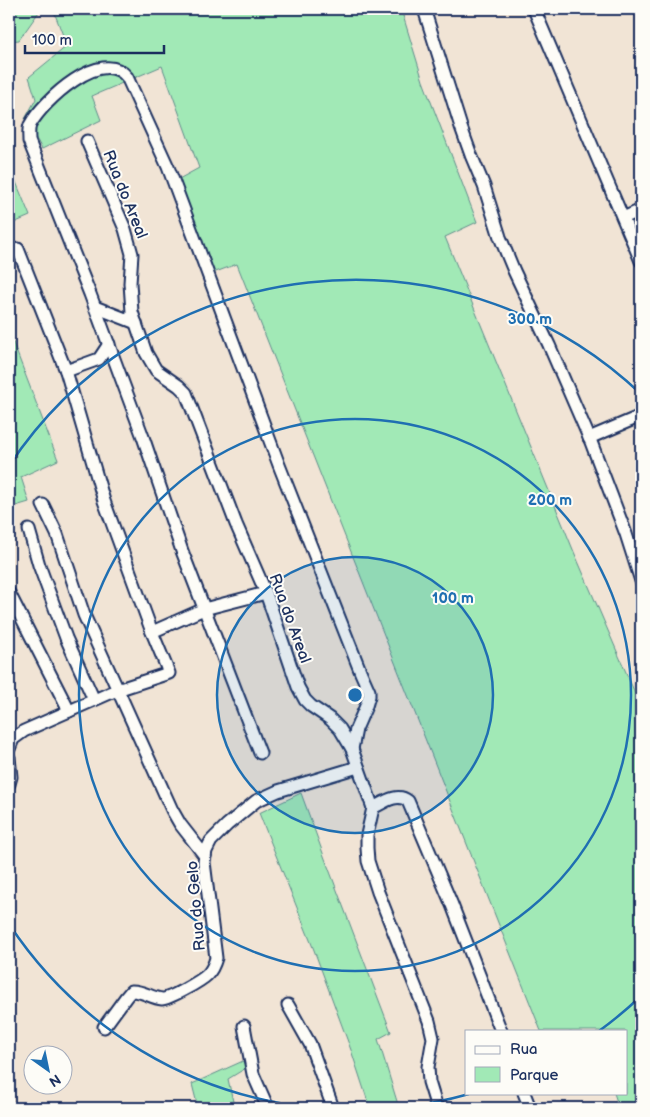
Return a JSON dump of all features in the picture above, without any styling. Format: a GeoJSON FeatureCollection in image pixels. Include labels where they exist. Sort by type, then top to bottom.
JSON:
{"type":"FeatureCollection","features":[{"type":"Feature","properties":{"kind":"street"},"geometry":{"type":"LineString","coordinates":[[424,9],[461,126],[484,186],[500,237],[589,438],[626,534],[641,581]]}},
{"type":"Feature","properties":{"kind":"street"},"geometry":{"type":"LineString","coordinates":[[534,9],[641,261]]}},
{"type":"Feature","properties":{"kind":"street"},"geometry":{"type":"LineString","coordinates":[[260,753],[182,551],[109,344],[29,140],[30,126],[53,96],[72,81],[92,71],[104,68],[112,68],[122,72],[127,77],[168,167],[279,465],[369,691],[368,701],[356,729],[352,749]]}},
{"type":"Feature","properties":{"kind":"street","name":"Rua do Areal"},"geometry":{"type":"LineString","coordinates":[[87,141],[129,242],[132,254],[130,299],[132,312],[146,353],[156,370],[179,386],[186,394],[236,524],[266,593],[301,693],[311,706],[336,724],[352,749],[372,808],[366,848],[368,862],[432,1030],[428,1082],[437,1108]]}},
{"type":"Feature","properties":{"kind":"street"},"geometry":{"type":"LineString","coordinates":[[623,218],[641,210]]}},
{"type":"Feature","properties":{"kind":"street"},"geometry":{"type":"LineString","coordinates":[[9,749],[13,739],[18,735],[117,690],[169,673],[104,501],[66,371],[18,249]]}},
{"type":"Feature","properties":{"kind":"street"},"geometry":{"type":"LineString","coordinates":[[95,307],[136,323]]}},
{"type":"Feature","properties":{"kind":"street"},"geometry":{"type":"LineString","coordinates":[[66,371],[99,359],[109,344]]}},
{"type":"Feature","properties":{"kind":"street"},"geometry":{"type":"LineString","coordinates":[[589,438],[641,416]]}},
{"type":"Feature","properties":{"kind":"street"},"geometry":{"type":"LineString","coordinates":[[43,506],[57,534],[84,615],[172,810],[180,824],[205,856]]}},
{"type":"Feature","properties":{"kind":"street"},"geometry":{"type":"LineString","coordinates":[[29,530],[38,565],[66,638],[94,700]]}},
{"type":"Feature","properties":{"kind":"street"},"geometry":{"type":"LineString","coordinates":[[9,593],[69,711]]}},
{"type":"Feature","properties":{"kind":"street"},"geometry":{"type":"LineString","coordinates":[[152,632],[204,609],[266,593]]}},
{"type":"Feature","properties":{"kind":"street"},"geometry":{"type":"LineString","coordinates":[[9,757],[10,780]]}},
{"type":"Feature","properties":{"kind":"street","name":"Rua do Gelo"},"geometry":{"type":"LineString","coordinates":[[104,1027],[131,991],[160,999],[168,998],[206,977],[214,965],[216,958],[204,862],[206,851],[211,841],[256,801],[278,791],[358,767]]}},
{"type":"Feature","properties":{"kind":"street"},"geometry":{"type":"LineString","coordinates":[[372,808],[397,797],[408,801],[452,905],[501,1030]]}},
{"type":"Feature","properties":{"kind":"street"},"geometry":{"type":"LineString","coordinates":[[288,1004],[310,1044],[333,1108]]}},
{"type":"Feature","properties":{"kind":"street"},"geometry":{"type":"LineString","coordinates":[[244,1026],[253,1074],[268,1108]]}},
{"type":"Feature","properties":{"kind":"street"},"geometry":{"type":"LineString","coordinates":[[524,1094],[530,1108]]}},
{"type":"Feature","properties":{"kind":"green space"},"geometry":{"type":"Polygon","coordinates":[[[9,9],[41,9],[19,40],[9,41],[9,9]]]}},
{"type":"Feature","properties":{"kind":"green space"},"geometry":{"type":"Polygon","coordinates":[[[53,9],[401,9],[423,81],[477,222],[445,237],[574,552],[641,707],[641,1108],[619,1108],[614,1094],[628,1094],[628,1030],[541,1030],[237,264],[213,273],[177,180],[199,168],[162,66],[92,96],[101,120],[42,149],[25,119],[36,99],[29,77],[67,46],[53,9]]]}},
{"type":"Feature","properties":{"kind":"green space"},"geometry":{"type":"Polygon","coordinates":[[[9,165],[30,216],[9,225],[9,165]]]}},
{"type":"Feature","properties":{"kind":"green space"},"geometry":{"type":"Polygon","coordinates":[[[9,332],[58,460],[21,477],[29,502],[9,508],[9,332]]]}},
{"type":"Feature","properties":{"kind":"green space"},"geometry":{"type":"Polygon","coordinates":[[[301,793],[391,1032],[378,1039],[399,1108],[370,1108],[314,950],[259,813],[301,793]]]}},
{"type":"Feature","properties":{"kind":"green space"},"geometry":{"type":"Polygon","coordinates":[[[243,1061],[246,1068],[228,1079],[234,1106],[228,1108],[198,1108],[192,1084],[243,1061]]]}}]}
